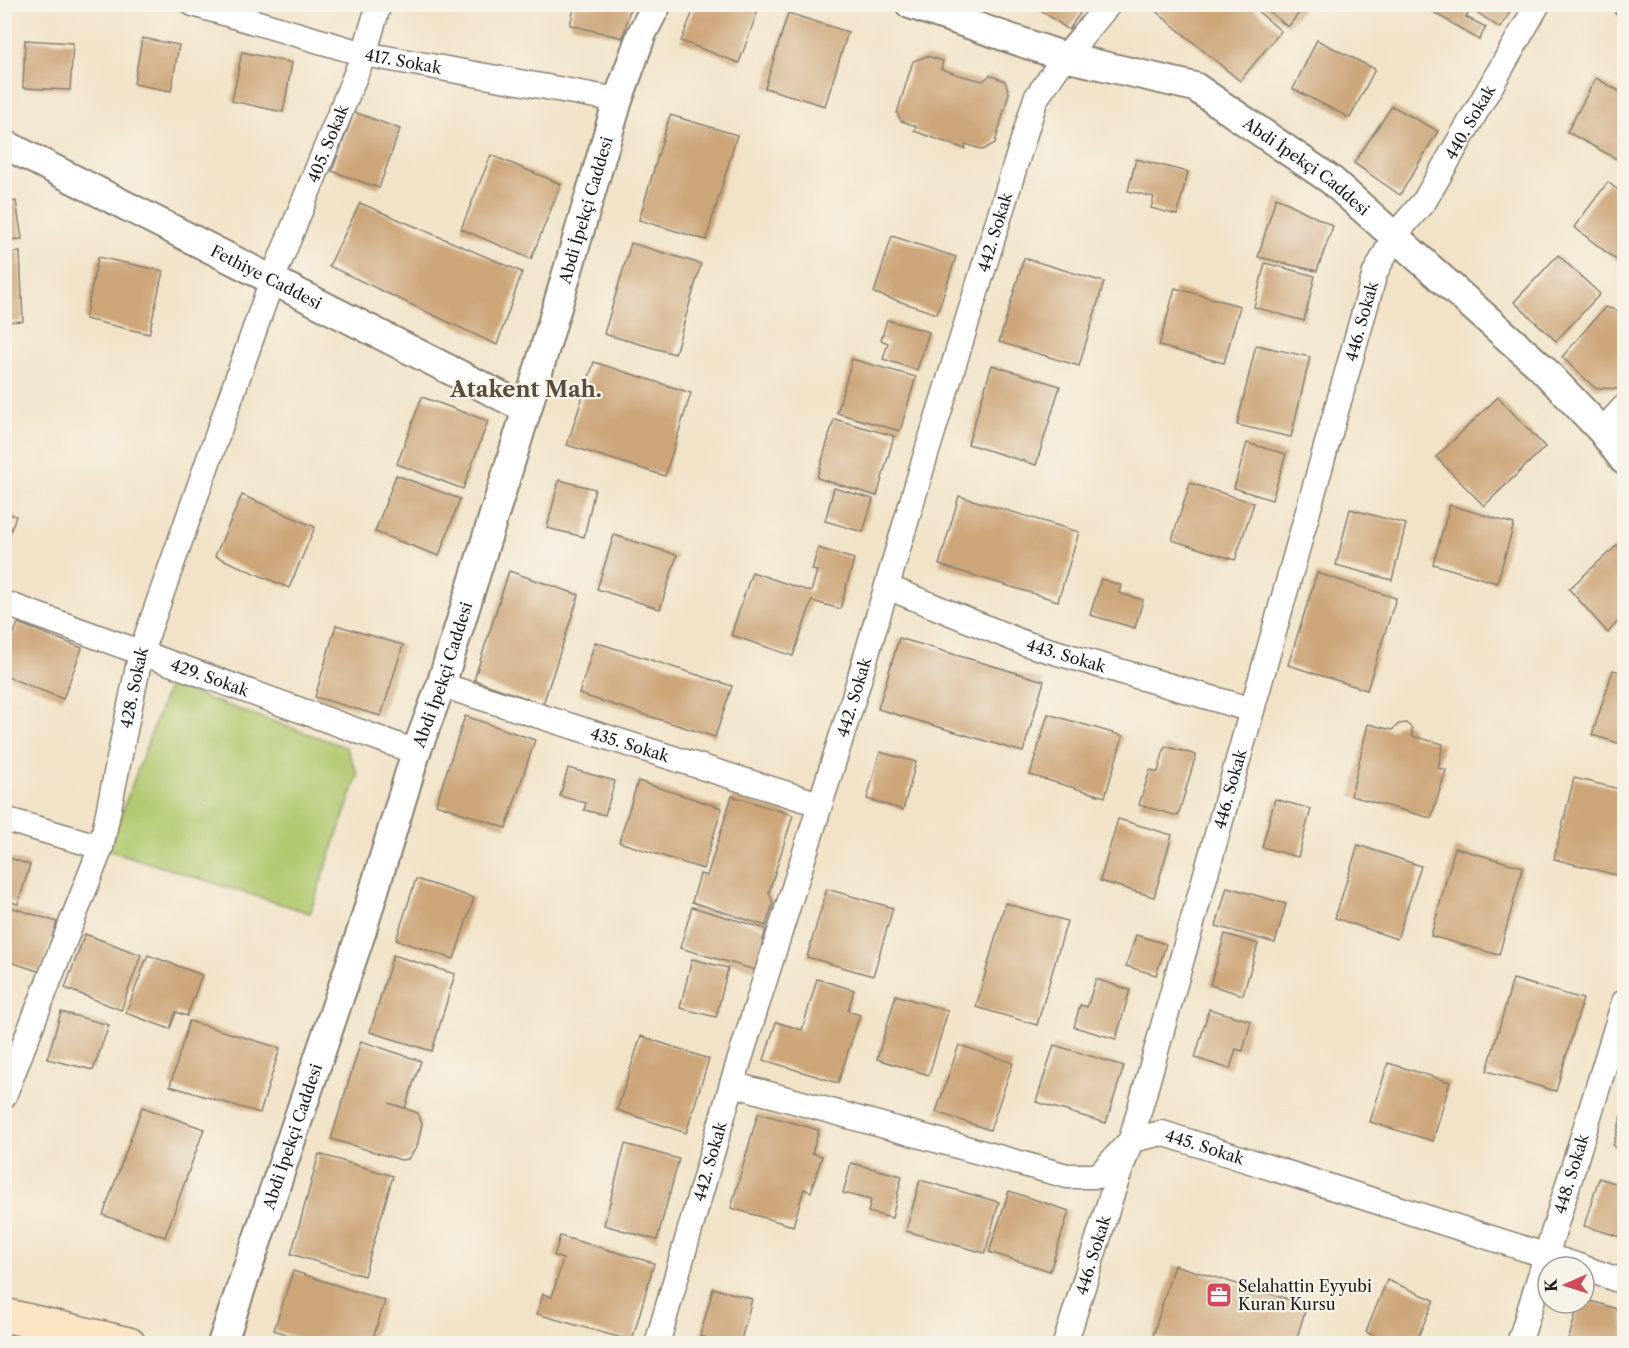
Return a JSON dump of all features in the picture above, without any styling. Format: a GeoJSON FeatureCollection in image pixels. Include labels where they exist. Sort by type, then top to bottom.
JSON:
{"type":"FeatureCollection","features":[{"type":"Feature","properties":{"kind":"main road"},"geometry":{"type":"LineString","coordinates":[[4,1315],[129,1344]]}},
{"type":"Feature","properties":{"kind":"street","name":"417. Sokak"},"geometry":{"type":"LineString","coordinates":[[193,4],[364,54],[618,100]]}},
{"type":"Feature","properties":{"kind":"street","name":"405. Sokak"},"geometry":{"type":"LineString","coordinates":[[272,280],[364,54],[379,4]]}},
{"type":"Feature","properties":{"kind":"street","name":"Abdi İpekçi Caddesi"},"geometry":{"type":"LineString","coordinates":[[222,1344],[362,930],[416,752],[441,685],[527,409],[618,100],[642,33],[657,4]]}},
{"type":"Feature","properties":{"kind":"street","name":"Abdi İpekçi Caddesi"},"geometry":{"type":"LineString","coordinates":[[910,4],[1065,57],[1195,87],[1331,180],[1395,235],[1541,367],[1602,431],[1624,460]]}},
{"type":"Feature","properties":{"kind":"street","name":"442. Sokak"},"geometry":{"type":"LineString","coordinates":[[657,1344],[732,1084],[1036,98],[1065,57],[1109,4]]}},
{"type":"Feature","properties":{"kind":"street","name":"440. Sokak"},"geometry":{"type":"LineString","coordinates":[[1395,235],[1425,200],[1538,4]]}},
{"type":"Feature","properties":{"kind":"street","name":"Fethiye Caddesi"},"geometry":{"type":"LineString","coordinates":[[4,144],[527,409]]}},
{"type":"Feature","properties":{"kind":"street","name":"446. Sokak"},"geometry":{"type":"LineString","coordinates":[[1065,1344],[1131,1140],[1375,273],[1395,235]]}},
{"type":"Feature","properties":{"kind":"street","name":"428. Sokak"},"geometry":{"type":"LineString","coordinates":[[4,1096],[100,847],[141,652],[272,280]]}},
{"type":"Feature","properties":{"kind":"street"},"geometry":{"type":"LineString","coordinates":[[1602,431],[1624,407]]}},
{"type":"Feature","properties":{"kind":"street","name":"443. Sokak"},"geometry":{"type":"LineString","coordinates":[[887,587],[1024,643],[1252,710]]}},
{"type":"Feature","properties":{"kind":"street","name":"429. Sokak"},"geometry":{"type":"LineString","coordinates":[[4,603],[416,752]]}},
{"type":"Feature","properties":{"kind":"street","name":"435. Sokak"},"geometry":{"type":"LineString","coordinates":[[441,685],[819,804]]}},
{"type":"Feature","properties":{"kind":"street"},"geometry":{"type":"LineString","coordinates":[[4,819],[100,847]]}},
{"type":"Feature","properties":{"kind":"street","name":"448. Sokak"},"geometry":{"type":"LineString","coordinates":[[1546,1255],[1624,1002]]}},
{"type":"Feature","properties":{"kind":"street"},"geometry":{"type":"LineString","coordinates":[[732,1084],[1067,1176],[1098,1176],[1131,1140]]}},
{"type":"Feature","properties":{"kind":"street","name":"445. Sokak"},"geometry":{"type":"LineString","coordinates":[[1131,1140],[1162,1133],[1546,1255]]}},
{"type":"Feature","properties":{"kind":"street","name":"445. Sokak"},"geometry":{"type":"LineString","coordinates":[[1596,1272],[1624,1282]]}},
{"type":"Feature","properties":{"kind":"street","name":"448. Sokak"},"geometry":{"type":"LineString","coordinates":[[1519,1344],[1536,1288]]}},
{"type":"Feature","properties":{"kind":"green space"},"geometry":{"type":"Polygon","coordinates":[[[169,685],[346,747],[358,775],[310,913],[108,850],[169,685]]]}},
{"type":"Feature","properties":{"kind":"building"},"geometry":{"type":"Polygon","coordinates":[[[575,4],[631,4],[623,38],[570,25],[575,4]]]}},
{"type":"Feature","properties":{"kind":"building"},"geometry":{"type":"Polygon","coordinates":[[[696,4],[760,5],[739,63],[681,41],[696,4]]]}},
{"type":"Feature","properties":{"kind":"building"},"geometry":{"type":"Polygon","coordinates":[[[1032,4],[1086,4],[1069,30],[1032,4]]]}},
{"type":"Feature","properties":{"kind":"building"},"geometry":{"type":"Polygon","coordinates":[[[1147,4],[1249,4],[1281,31],[1240,81],[1147,4]]]}},
{"type":"Feature","properties":{"kind":"building"},"geometry":{"type":"Polygon","coordinates":[[[1260,4],[1306,4],[1288,27],[1260,4]]]}},
{"type":"Feature","properties":{"kind":"building"},"geometry":{"type":"Polygon","coordinates":[[[1420,4],[1459,4],[1469,13],[1466,17],[1486,27],[1479,40],[1420,4]]]}},
{"type":"Feature","properties":{"kind":"building"},"geometry":{"type":"Polygon","coordinates":[[[1465,4],[1515,4],[1500,28],[1465,4]]]}},
{"type":"Feature","properties":{"kind":"building"},"geometry":{"type":"Polygon","coordinates":[[[1621,4],[1624,4],[1624,21],[1615,13],[1621,4]]]}},
{"type":"Feature","properties":{"kind":"building"},"geometry":{"type":"Polygon","coordinates":[[[788,13],[848,32],[825,106],[765,88],[788,13]]]}},
{"type":"Feature","properties":{"kind":"building"},"geometry":{"type":"Polygon","coordinates":[[[142,38],[179,45],[171,91],[134,84],[142,38]]]}},
{"type":"Feature","properties":{"kind":"building"},"geometry":{"type":"Polygon","coordinates":[[[25,40],[73,43],[70,90],[23,88],[25,40]]]}},
{"type":"Feature","properties":{"kind":"building"},"geometry":{"type":"Polygon","coordinates":[[[1317,40],[1375,69],[1350,118],[1293,89],[1317,40]]]}},
{"type":"Feature","properties":{"kind":"building"},"geometry":{"type":"Polygon","coordinates":[[[242,52],[292,63],[283,112],[232,101],[242,52]]]}},
{"type":"Feature","properties":{"kind":"building"},"geometry":{"type":"Polygon","coordinates":[[[927,56],[943,61],[941,69],[959,75],[983,81],[990,75],[1005,81],[1009,93],[995,143],[983,150],[966,144],[965,149],[914,131],[916,126],[901,121],[897,113],[913,61],[927,56]]]}},
{"type":"Feature","properties":{"kind":"building"},"geometry":{"type":"Polygon","coordinates":[[[1596,78],[1624,94],[1624,163],[1567,132],[1596,78]]]}},
{"type":"Feature","properties":{"kind":"building"},"geometry":{"type":"Polygon","coordinates":[[[1392,106],[1438,131],[1400,195],[1354,163],[1392,106]]]}},
{"type":"Feature","properties":{"kind":"building"},"geometry":{"type":"Polygon","coordinates":[[[354,112],[400,129],[379,188],[332,171],[354,112]]]}},
{"type":"Feature","properties":{"kind":"building"},"geometry":{"type":"Polygon","coordinates":[[[670,115],[737,135],[706,240],[639,220],[670,115]]]}},
{"type":"Feature","properties":{"kind":"building"},"geometry":{"type":"Polygon","coordinates":[[[491,155],[561,184],[531,259],[461,229],[491,155]]]}},
{"type":"Feature","properties":{"kind":"building"},"geometry":{"type":"Polygon","coordinates":[[[1136,159],[1188,172],[1177,215],[1151,208],[1154,197],[1128,191],[1136,159]]]}},
{"type":"Feature","properties":{"kind":"building"},"geometry":{"type":"Polygon","coordinates":[[[1608,182],[1624,195],[1624,266],[1574,227],[1608,182]]]}},
{"type":"Feature","properties":{"kind":"building"},"geometry":{"type":"Polygon","coordinates":[[[1276,197],[1333,226],[1317,271],[1258,257],[1276,197]]]}},
{"type":"Feature","properties":{"kind":"building"},"geometry":{"type":"Polygon","coordinates":[[[16,201],[22,239],[4,240],[4,203],[16,201]]]}},
{"type":"Feature","properties":{"kind":"building"},"geometry":{"type":"Polygon","coordinates":[[[360,203],[522,272],[497,345],[329,266],[360,203]]]}},
{"type":"Feature","properties":{"kind":"building"},"geometry":{"type":"Polygon","coordinates":[[[892,236],[956,257],[937,314],[874,293],[892,236]]]}},
{"type":"Feature","properties":{"kind":"building"},"geometry":{"type":"Polygon","coordinates":[[[631,243],[701,264],[675,354],[604,334],[631,243]]]}},
{"type":"Feature","properties":{"kind":"building"},"geometry":{"type":"Polygon","coordinates":[[[20,252],[23,321],[4,322],[4,253],[20,252]]]}},
{"type":"Feature","properties":{"kind":"building"},"geometry":{"type":"Polygon","coordinates":[[[1558,255],[1600,294],[1556,341],[1514,302],[1558,255]]]}},
{"type":"Feature","properties":{"kind":"building"},"geometry":{"type":"Polygon","coordinates":[[[98,257],[163,271],[149,334],[85,319],[98,257]]]}},
{"type":"Feature","properties":{"kind":"building"},"geometry":{"type":"Polygon","coordinates":[[[1024,258],[1104,282],[1079,366],[999,342],[1024,258]]]}},
{"type":"Feature","properties":{"kind":"building"},"geometry":{"type":"Polygon","coordinates":[[[1265,263],[1315,276],[1304,321],[1254,307],[1265,263]]]}},
{"type":"Feature","properties":{"kind":"building"},"geometry":{"type":"Polygon","coordinates":[[[1175,288],[1240,306],[1224,363],[1159,346],[1175,288]]]}},
{"type":"Feature","properties":{"kind":"building"},"geometry":{"type":"Polygon","coordinates":[[[1605,307],[1624,312],[1624,384],[1621,389],[1595,388],[1562,357],[1605,307]]]}},
{"type":"Feature","properties":{"kind":"building"},"geometry":{"type":"Polygon","coordinates":[[[887,320],[929,332],[917,370],[883,359],[888,343],[881,340],[887,320]]]}},
{"type":"Feature","properties":{"kind":"building"},"geometry":{"type":"Polygon","coordinates":[[[1256,345],[1310,357],[1291,437],[1237,425],[1256,345]]]}},
{"type":"Feature","properties":{"kind":"building"},"geometry":{"type":"Polygon","coordinates":[[[852,359],[916,377],[900,431],[837,413],[852,359]]]}},
{"type":"Feature","properties":{"kind":"building"},"geometry":{"type":"Polygon","coordinates":[[[594,362],[691,393],[665,476],[567,445],[594,362]]]}},
{"type":"Feature","properties":{"kind":"building"},"geometry":{"type":"Polygon","coordinates":[[[992,365],[1060,386],[1036,465],[968,444],[992,365]]]}},
{"type":"Feature","properties":{"kind":"building"},"geometry":{"type":"Polygon","coordinates":[[[422,397],[488,421],[463,489],[397,464],[422,397]]]}},
{"type":"Feature","properties":{"kind":"building"},"geometry":{"type":"Polygon","coordinates":[[[1498,397],[1545,447],[1484,506],[1436,457],[1498,397]]]}},
{"type":"Feature","properties":{"kind":"building"},"geometry":{"type":"Polygon","coordinates":[[[834,419],[894,436],[877,496],[817,478],[834,419]]]}},
{"type":"Feature","properties":{"kind":"building"},"geometry":{"type":"Polygon","coordinates":[[[1247,443],[1286,454],[1272,500],[1234,488],[1247,443]]]}},
{"type":"Feature","properties":{"kind":"building"},"geometry":{"type":"Polygon","coordinates":[[[396,475],[460,499],[439,556],[375,532],[396,475]]]}},
{"type":"Feature","properties":{"kind":"building"},"geometry":{"type":"Polygon","coordinates":[[[559,480],[595,489],[584,537],[547,528],[559,480]]]}},
{"type":"Feature","properties":{"kind":"building"},"geometry":{"type":"Polygon","coordinates":[[[1190,483],[1254,503],[1235,560],[1172,540],[1190,483]]]}},
{"type":"Feature","properties":{"kind":"building"},"geometry":{"type":"Polygon","coordinates":[[[834,488],[873,499],[863,532],[825,521],[834,488]]]}},
{"type":"Feature","properties":{"kind":"building"},"geometry":{"type":"Polygon","coordinates":[[[242,495],[315,527],[289,588],[215,556],[242,495]]]}},
{"type":"Feature","properties":{"kind":"building"},"geometry":{"type":"Polygon","coordinates":[[[959,496],[1079,532],[1058,601],[939,565],[959,496]]]}},
{"type":"Feature","properties":{"kind":"building"},"geometry":{"type":"Polygon","coordinates":[[[1450,505],[1514,524],[1497,583],[1433,564],[1450,505]]]}},
{"type":"Feature","properties":{"kind":"building"},"geometry":{"type":"Polygon","coordinates":[[[1350,509],[1406,524],[1392,580],[1336,565],[1350,509]]]}},
{"type":"Feature","properties":{"kind":"building"},"geometry":{"type":"Polygon","coordinates":[[[4,512],[16,516],[5,547],[4,547],[4,512]]]}},
{"type":"Feature","properties":{"kind":"building"},"geometry":{"type":"Polygon","coordinates":[[[614,535],[677,555],[660,609],[597,589],[614,535]]]}},
{"type":"Feature","properties":{"kind":"building"},"geometry":{"type":"Polygon","coordinates":[[[1617,545],[1624,553],[1624,605],[1621,609],[1624,614],[1608,633],[1569,589],[1617,545]]]}},
{"type":"Feature","properties":{"kind":"building"},"geometry":{"type":"Polygon","coordinates":[[[818,548],[854,559],[840,609],[812,601],[793,656],[731,635],[752,572],[811,592],[817,571],[812,570],[818,548]]]}},
{"type":"Feature","properties":{"kind":"building"},"geometry":{"type":"Polygon","coordinates":[[[509,571],[579,595],[543,704],[474,680],[509,571]]]}},
{"type":"Feature","properties":{"kind":"building"},"geometry":{"type":"Polygon","coordinates":[[[1317,573],[1396,598],[1367,690],[1288,665],[1317,573]]]}},
{"type":"Feature","properties":{"kind":"building"},"geometry":{"type":"Polygon","coordinates":[[[1101,579],[1121,585],[1119,593],[1143,600],[1135,628],[1090,615],[1101,579]]]}},
{"type":"Feature","properties":{"kind":"building"},"geometry":{"type":"Polygon","coordinates":[[[18,623],[82,648],[63,699],[5,676],[5,656],[18,623]]]}},
{"type":"Feature","properties":{"kind":"building"},"geometry":{"type":"Polygon","coordinates":[[[336,625],[403,645],[381,716],[315,697],[336,625]]]}},
{"type":"Feature","properties":{"kind":"building"},"geometry":{"type":"Polygon","coordinates":[[[899,638],[1044,681],[1023,752],[878,709],[899,638]]]}},
{"type":"Feature","properties":{"kind":"building"},"geometry":{"type":"Polygon","coordinates":[[[595,642],[732,686],[715,737],[579,694],[595,642]]]}},
{"type":"Feature","properties":{"kind":"building"},"geometry":{"type":"Polygon","coordinates":[[[1613,670],[1624,673],[1624,745],[1592,735],[1613,670]]]}},
{"type":"Feature","properties":{"kind":"building"},"geometry":{"type":"Polygon","coordinates":[[[1048,714],[1123,736],[1105,797],[1030,775],[1048,714]]]}},
{"type":"Feature","properties":{"kind":"building"},"geometry":{"type":"Polygon","coordinates":[[[465,716],[535,740],[506,828],[436,804],[465,716]]]}},
{"type":"Feature","properties":{"kind":"building"},"geometry":{"type":"Polygon","coordinates":[[[1406,723],[1412,728],[1412,736],[1443,744],[1438,768],[1446,770],[1431,818],[1351,796],[1368,724],[1392,730],[1399,724],[1406,723]]]}},
{"type":"Feature","properties":{"kind":"building"},"geometry":{"type":"Polygon","coordinates":[[[1165,746],[1196,755],[1178,816],[1139,805],[1150,770],[1158,772],[1165,746]]]}},
{"type":"Feature","properties":{"kind":"building"},"geometry":{"type":"Polygon","coordinates":[[[880,752],[916,762],[903,810],[867,799],[880,752]]]}},
{"type":"Feature","properties":{"kind":"building"},"geometry":{"type":"Polygon","coordinates":[[[568,768],[615,781],[605,815],[584,810],[586,803],[560,796],[568,768]]]}},
{"type":"Feature","properties":{"kind":"building"},"geometry":{"type":"Polygon","coordinates":[[[1574,778],[1624,790],[1624,877],[1554,859],[1574,778]]]}},
{"type":"Feature","properties":{"kind":"building"},"geometry":{"type":"Polygon","coordinates":[[[638,781],[722,808],[703,869],[619,842],[638,781]]]}},
{"type":"Feature","properties":{"kind":"building"},"geometry":{"type":"Polygon","coordinates":[[[732,796],[793,815],[769,892],[773,903],[766,926],[692,902],[700,874],[707,876],[732,796]]]}},
{"type":"Feature","properties":{"kind":"building"},"geometry":{"type":"Polygon","coordinates":[[[1275,799],[1311,809],[1298,857],[1262,847],[1275,799]]]}},
{"type":"Feature","properties":{"kind":"building"},"geometry":{"type":"Polygon","coordinates":[[[1118,819],[1172,835],[1154,897],[1100,881],[1118,819]]]}},
{"type":"Feature","properties":{"kind":"building"},"geometry":{"type":"Polygon","coordinates":[[[1358,845],[1421,866],[1397,939],[1335,918],[1358,845]]]}},
{"type":"Feature","properties":{"kind":"building"},"geometry":{"type":"Polygon","coordinates":[[[1455,848],[1523,867],[1499,955],[1431,936],[1455,848]]]}},
{"type":"Feature","properties":{"kind":"building"},"geometry":{"type":"Polygon","coordinates":[[[4,856],[30,865],[18,904],[4,900],[4,856]]]}},
{"type":"Feature","properties":{"kind":"building"},"geometry":{"type":"Polygon","coordinates":[[[416,879],[474,898],[454,959],[396,940],[416,879]]]}},
{"type":"Feature","properties":{"kind":"building"},"geometry":{"type":"Polygon","coordinates":[[[1227,887],[1286,904],[1275,943],[1216,926],[1227,887]]]}},
{"type":"Feature","properties":{"kind":"building"},"geometry":{"type":"Polygon","coordinates":[[[827,889],[893,908],[873,976],[807,957],[827,889]]]}},
{"type":"Feature","properties":{"kind":"building"},"geometry":{"type":"Polygon","coordinates":[[[1005,903],[1067,921],[1037,1025],[976,1007],[1005,903]]]}},
{"type":"Feature","properties":{"kind":"building"},"geometry":{"type":"Polygon","coordinates":[[[4,905],[57,922],[41,972],[4,960],[4,905]]]}},
{"type":"Feature","properties":{"kind":"building"},"geometry":{"type":"Polygon","coordinates":[[[692,907],[766,929],[755,970],[680,948],[692,907]]]}},
{"type":"Feature","properties":{"kind":"building"},"geometry":{"type":"Polygon","coordinates":[[[85,934],[141,955],[121,1010],[65,988],[85,934]]]}},
{"type":"Feature","properties":{"kind":"building"},"geometry":{"type":"Polygon","coordinates":[[[1225,934],[1258,944],[1243,995],[1210,985],[1225,934]]]}},
{"type":"Feature","properties":{"kind":"building"},"geometry":{"type":"Polygon","coordinates":[[[1136,935],[1166,944],[1156,975],[1126,966],[1136,935]]]}},
{"type":"Feature","properties":{"kind":"building"},"geometry":{"type":"Polygon","coordinates":[[[148,955],[202,975],[187,1016],[176,1012],[170,1029],[126,1013],[148,955]]]}},
{"type":"Feature","properties":{"kind":"building"},"geometry":{"type":"Polygon","coordinates":[[[393,955],[455,974],[432,1051],[370,1032],[393,955]]]}},
{"type":"Feature","properties":{"kind":"building"},"geometry":{"type":"Polygon","coordinates":[[[692,959],[728,968],[716,1017],[680,1008],[692,959]]]}},
{"type":"Feature","properties":{"kind":"building"},"geometry":{"type":"Polygon","coordinates":[[[817,979],[854,990],[848,1011],[860,1015],[838,1083],[764,1060],[776,1022],[802,1030],[817,979]]]}},
{"type":"Feature","properties":{"kind":"building"},"geometry":{"type":"Polygon","coordinates":[[[1096,979],[1130,990],[1116,1039],[1074,1027],[1080,1005],[1087,1007],[1096,979]]]}},
{"type":"Feature","properties":{"kind":"building"},"geometry":{"type":"Polygon","coordinates":[[[1513,979],[1583,999],[1556,1091],[1487,1071],[1513,979]]]}},
{"type":"Feature","properties":{"kind":"building"},"geometry":{"type":"Polygon","coordinates":[[[896,995],[948,1011],[929,1075],[877,1059],[896,995]]]}},
{"type":"Feature","properties":{"kind":"building"},"geometry":{"type":"Polygon","coordinates":[[[1209,1009],[1251,1021],[1243,1051],[1236,1049],[1230,1069],[1195,1058],[1209,1009]]]}},
{"type":"Feature","properties":{"kind":"building"},"geometry":{"type":"Polygon","coordinates":[[[61,1012],[109,1025],[93,1070],[47,1059],[61,1012]]]}},
{"type":"Feature","properties":{"kind":"building"},"geometry":{"type":"Polygon","coordinates":[[[189,1021],[280,1048],[260,1113],[170,1086],[189,1021]]]}},
{"type":"Feature","properties":{"kind":"building"},"geometry":{"type":"Polygon","coordinates":[[[641,1036],[709,1059],[686,1133],[617,1110],[641,1036]]]}},
{"type":"Feature","properties":{"kind":"building"},"geometry":{"type":"Polygon","coordinates":[[[361,1041],[421,1061],[405,1108],[389,1103],[418,1113],[422,1124],[417,1147],[408,1159],[401,1160],[331,1139],[361,1041]]]}},
{"type":"Feature","properties":{"kind":"building"},"geometry":{"type":"Polygon","coordinates":[[[959,1045],[1013,1063],[990,1130],[936,1112],[959,1045]]]}},
{"type":"Feature","properties":{"kind":"building"},"geometry":{"type":"Polygon","coordinates":[[[1054,1045],[1124,1066],[1106,1123],[1036,1102],[1054,1045]]]}},
{"type":"Feature","properties":{"kind":"building"},"geometry":{"type":"Polygon","coordinates":[[[1388,1063],[1450,1082],[1433,1141],[1370,1122],[1388,1063]]]}},
{"type":"Feature","properties":{"kind":"building"},"geometry":{"type":"Polygon","coordinates":[[[142,1107],[204,1129],[165,1237],[103,1215],[142,1107]]]}},
{"type":"Feature","properties":{"kind":"building"},"geometry":{"type":"Polygon","coordinates":[[[1624,1108],[1624,1150],[1613,1146],[1624,1108]]]}},
{"type":"Feature","properties":{"kind":"building"},"geometry":{"type":"Polygon","coordinates":[[[758,1113],[819,1130],[812,1153],[822,1156],[811,1192],[804,1189],[793,1226],[731,1208],[758,1113]]]}},
{"type":"Feature","properties":{"kind":"building"},"geometry":{"type":"Polygon","coordinates":[[[625,1144],[679,1159],[657,1240],[604,1225],[625,1144]]]}},
{"type":"Feature","properties":{"kind":"building"},"geometry":{"type":"Polygon","coordinates":[[[319,1154],[393,1176],[364,1276],[291,1254],[319,1154]]]}},
{"type":"Feature","properties":{"kind":"building"},"geometry":{"type":"Polygon","coordinates":[[[851,1163],[902,1176],[892,1218],[868,1212],[871,1200],[843,1193],[851,1163]]]}},
{"type":"Feature","properties":{"kind":"building"},"geometry":{"type":"Polygon","coordinates":[[[1599,1178],[1624,1186],[1624,1238],[1584,1226],[1599,1178]]]}},
{"type":"Feature","properties":{"kind":"building"},"geometry":{"type":"Polygon","coordinates":[[[920,1180],[999,1202],[985,1253],[906,1231],[920,1180]]]}},
{"type":"Feature","properties":{"kind":"building"},"geometry":{"type":"Polygon","coordinates":[[[1009,1191],[1069,1211],[1050,1271],[989,1252],[1009,1191]]]}},
{"type":"Feature","properties":{"kind":"building"},"geometry":{"type":"Polygon","coordinates":[[[560,1236],[654,1263],[632,1341],[537,1314],[543,1294],[552,1297],[563,1259],[554,1256],[560,1236]]]}},
{"type":"Feature","properties":{"kind":"building","name":"Selahattin Eyyubi Kuran Kursu"},"geometry":{"type":"Polygon","coordinates":[[[1174,1265],[1307,1305],[1295,1344],[1178,1344],[1153,1336],[1174,1265]]]}},
{"type":"Feature","properties":{"kind":"building"},"geometry":{"type":"Polygon","coordinates":[[[293,1271],[385,1301],[371,1344],[316,1344],[274,1330],[293,1271]]]}},
{"type":"Feature","properties":{"kind":"building"},"geometry":{"type":"Polygon","coordinates":[[[1387,1280],[1434,1300],[1415,1344],[1394,1344],[1366,1332],[1387,1280]]]}},
{"type":"Feature","properties":{"kind":"building"},"geometry":{"type":"Polygon","coordinates":[[[713,1288],[752,1299],[740,1344],[729,1344],[700,1336],[713,1288]]]}},
{"type":"Feature","properties":{"kind":"building"},"geometry":{"type":"Polygon","coordinates":[[[1596,1303],[1624,1311],[1624,1344],[1567,1344],[1575,1315],[1596,1315],[1596,1303]]]}},
{"type":"Feature","properties":{"kind":"place","name":"Selahattin Eyyubi Kuran Kursu"},"geometry":{"type":"Point","coordinates":[1219,1295]}},
{"type":"Feature","properties":{"kind":"district","name":"Atakent Mah."},"geometry":{"type":"Point","coordinates":[526,389]}}]}
